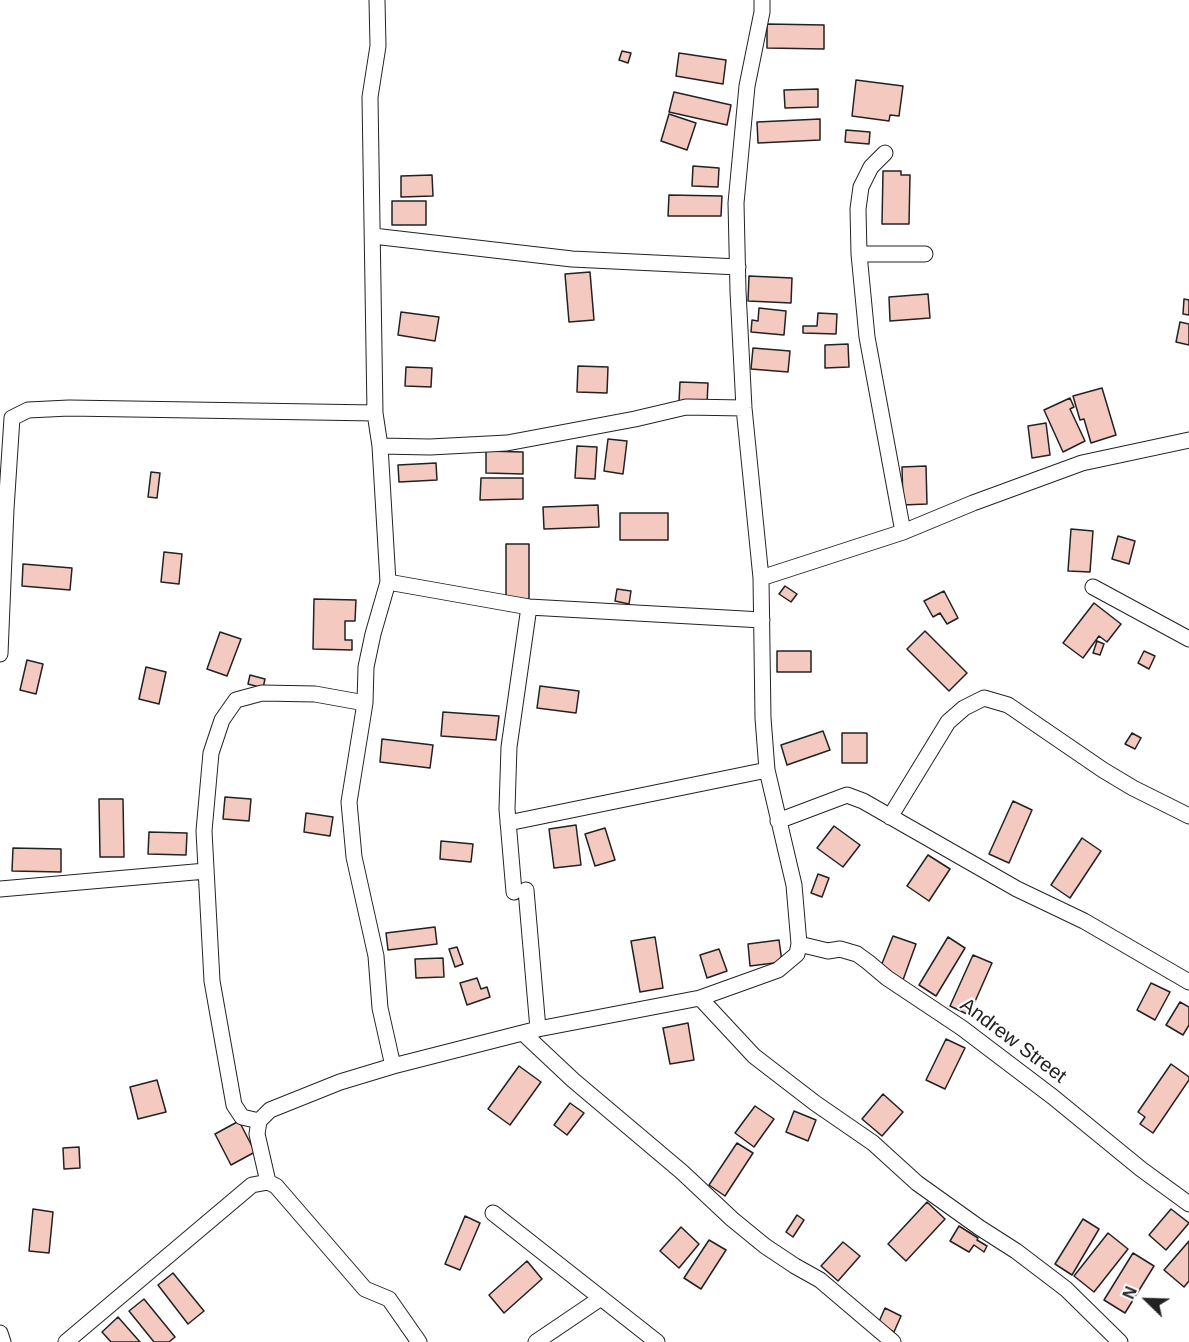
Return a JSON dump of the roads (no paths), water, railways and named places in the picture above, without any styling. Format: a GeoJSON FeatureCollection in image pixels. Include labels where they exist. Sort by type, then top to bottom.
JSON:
{"type":"FeatureCollection","features":[{"type":"Feature","properties":{"kind":"street"},"geometry":{"type":"LineString","coordinates":[[377,0],[378,46],[370,97],[375,413],[380,446],[388,582],[366,668],[365,703],[349,802],[354,857],[376,956],[380,1008],[393,1066]]}},
{"type":"Feature","properties":{"kind":"street"},"geometry":{"type":"LineString","coordinates":[[268,1182],[257,1134],[259,1121],[270,1110],[340,1082],[393,1066],[530,1031],[700,998],[778,970],[797,954],[799,944],[794,885],[767,770],[763,718],[761,578],[744,408],[738,267],[736,203],[742,133],[747,86],[762,12],[762,0]]}},
{"type":"Feature","properties":{"kind":"street"},"geometry":{"type":"LineString","coordinates":[[885,153],[871,167],[861,187],[858,209],[859,254],[867,337],[903,532]]}},
{"type":"Feature","properties":{"kind":"street"},"geometry":{"type":"LineString","coordinates":[[373,236],[572,259],[738,267]]}},
{"type":"Feature","properties":{"kind":"street"},"geometry":{"type":"LineString","coordinates":[[859,254],[925,254]]}},
{"type":"Feature","properties":{"kind":"street"},"geometry":{"type":"LineString","coordinates":[[380,446],[430,447],[507,442],[635,419],[686,407],[744,408]]}},
{"type":"Feature","properties":{"kind":"street"},"geometry":{"type":"LineString","coordinates":[[0,654],[3,510],[12,418],[28,410],[69,408],[375,413]]}},
{"type":"Feature","properties":{"kind":"street"},"geometry":{"type":"LineString","coordinates":[[761,578],[903,532],[973,503],[1082,463],[1189,440]]}},
{"type":"Feature","properties":{"kind":"street"},"geometry":{"type":"LineString","coordinates":[[388,582],[529,607],[762,621]]}},
{"type":"Feature","properties":{"kind":"street"},"geometry":{"type":"LineString","coordinates":[[1093,587],[1189,639]]}},
{"type":"Feature","properties":{"kind":"street"},"geometry":{"type":"LineString","coordinates":[[529,607],[508,747],[507,809],[520,891],[530,1031],[573,1080],[682,1172],[741,1226],[765,1246],[820,1280],[893,1342]]}},
{"type":"Feature","properties":{"kind":"street"},"geometry":{"type":"LineString","coordinates":[[259,1121],[242,1117],[234,1105],[212,981],[204,831],[211,753],[222,720],[236,700],[262,693],[315,694],[365,703]]}},
{"type":"Feature","properties":{"kind":"street"},"geometry":{"type":"LineString","coordinates":[[890,816],[948,722],[964,708],[984,698],[1008,705],[1132,788],[1189,816]]}},
{"type":"Feature","properties":{"kind":"street"},"geometry":{"type":"LineString","coordinates":[[508,823],[767,770]]}},
{"type":"Feature","properties":{"kind":"street"},"geometry":{"type":"LineString","coordinates":[[778,821],[848,795],[890,816],[1017,889],[1116,938],[1189,982]]}},
{"type":"Feature","properties":{"kind":"street"},"geometry":{"type":"LineString","coordinates":[[0,889],[206,871]]}},
{"type":"Feature","properties":{"kind":"street","name":"Andrew Street"},"geometry":{"type":"LineString","coordinates":[[799,944],[828,951],[840,949],[857,954],[887,978],[962,1028],[1189,1204]]}},
{"type":"Feature","properties":{"kind":"street"},"geometry":{"type":"LineString","coordinates":[[700,998],[754,1056],[873,1143],[917,1184],[1016,1251],[1066,1289],[1120,1342]]}},
{"type":"Feature","properties":{"kind":"street"},"geometry":{"type":"LineString","coordinates":[[66,1342],[252,1185],[268,1182],[276,1186],[365,1289],[389,1299],[419,1342]]}},
{"type":"Feature","properties":{"kind":"street"},"geometry":{"type":"LineString","coordinates":[[493,1213],[657,1342]]}},
{"type":"Feature","properties":{"kind":"street"},"geometry":{"type":"LineString","coordinates":[[536,1342],[601,1298]]}},
{"type":"Feature","properties":{"kind":"street"},"geometry":{"type":"LineString","coordinates":[[0,1333],[3,1342]]}}]}
